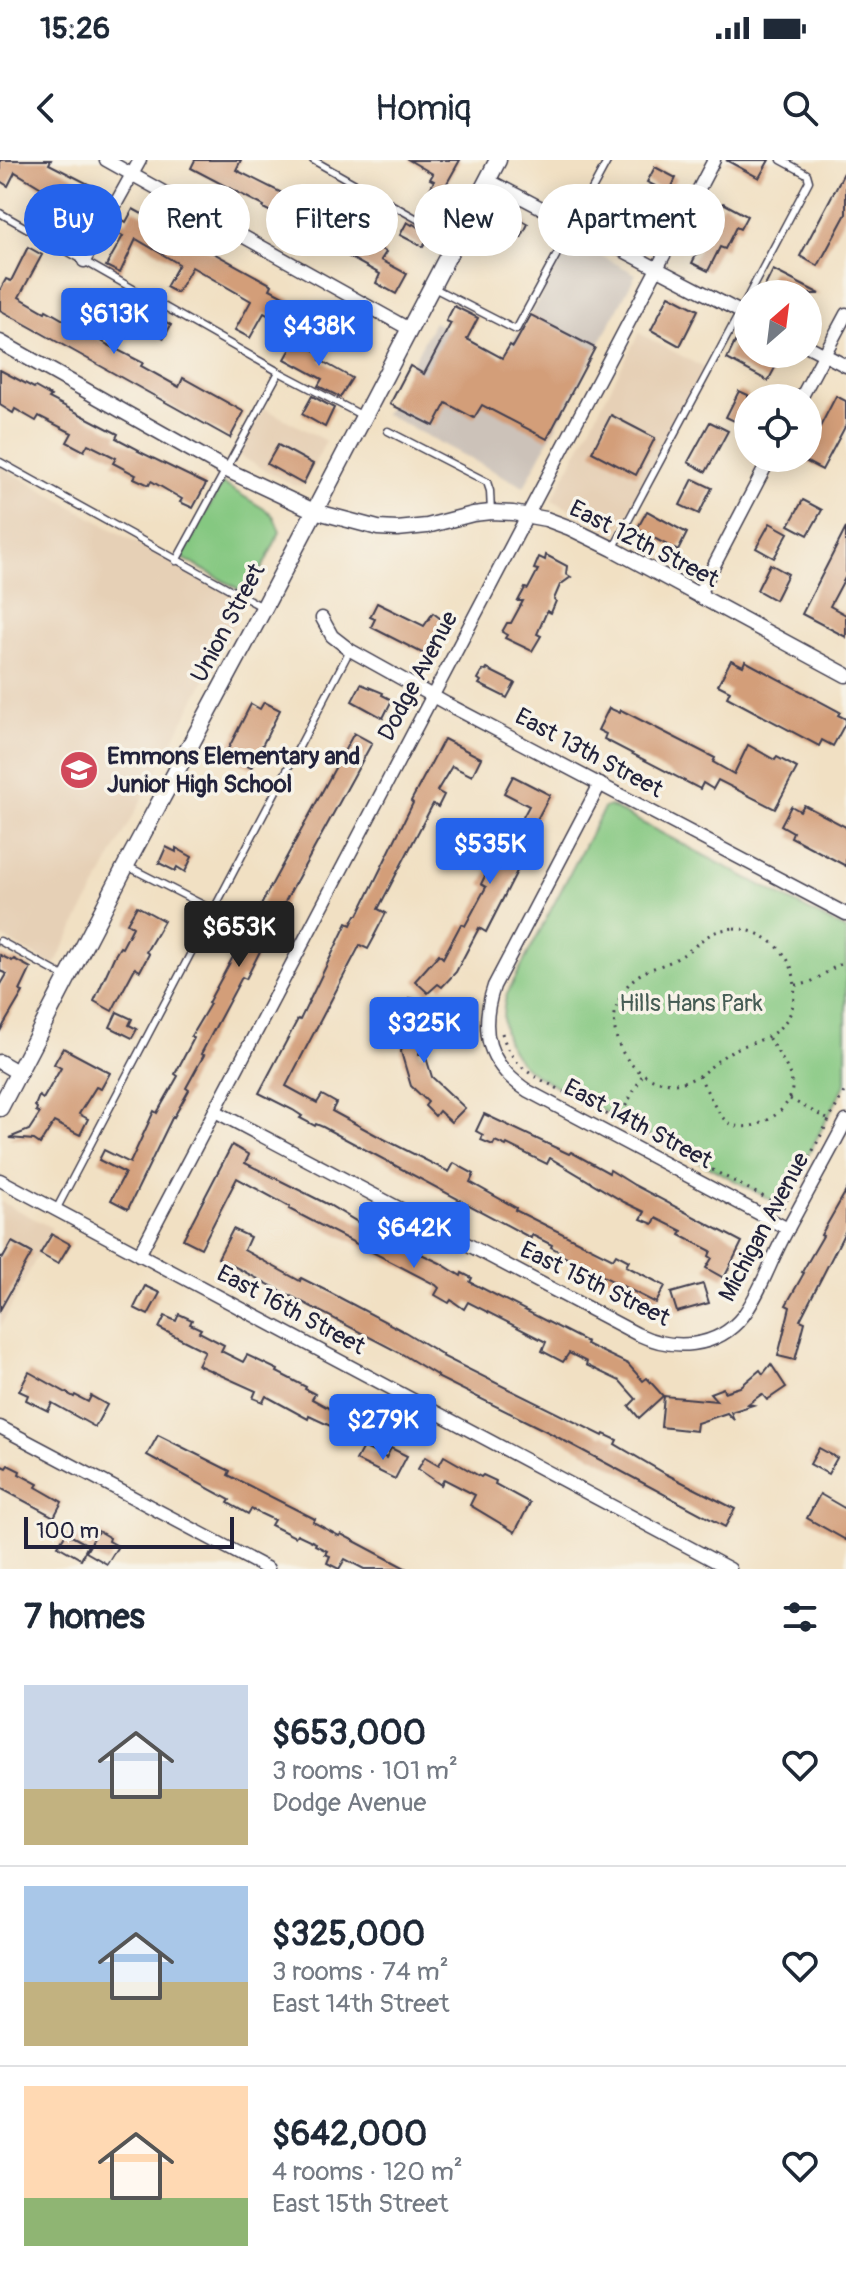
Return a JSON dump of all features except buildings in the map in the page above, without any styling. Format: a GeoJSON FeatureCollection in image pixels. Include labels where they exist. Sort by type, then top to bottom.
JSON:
{"type":"FeatureCollection","features":[{"type":"Feature","properties":{"kind":"main road","name":"Union Street"},"geometry":{"type":"LineString","coordinates":[[486,184],[498,160]]}},
{"type":"Feature","properties":{"kind":"main road","name":"Union Street"},"geometry":{"type":"LineString","coordinates":[[0,1108],[448,256]]}},
{"type":"Feature","properties":{"kind":"street"},"geometry":{"type":"LineString","coordinates":[[106,160],[409,329]]}},
{"type":"Feature","properties":{"kind":"street"},"geometry":{"type":"LineString","coordinates":[[84,261],[140,160]]}},
{"type":"Feature","properties":{"kind":"street","name":"Dodge Avenue"},"geometry":{"type":"LineString","coordinates":[[139,1255],[714,160]]}},
{"type":"Feature","properties":{"kind":"street"},"geometry":{"type":"LineString","coordinates":[[488,180],[538,206]]}},
{"type":"Feature","properties":{"kind":"street"},"geometry":{"type":"LineString","coordinates":[[632,256],[734,309]]}},
{"type":"Feature","properties":{"kind":"street"},"geometry":{"type":"LineString","coordinates":[[808,384],[846,314]]}},
{"type":"Feature","properties":{"kind":"street"},"geometry":{"type":"LineString","coordinates":[[0,342],[227,470],[314,511]]}},
{"type":"Feature","properties":{"kind":"street"},"geometry":{"type":"LineString","coordinates":[[824,355],[846,366]]}},
{"type":"Feature","properties":{"kind":"street"},"geometry":{"type":"LineString","coordinates":[[698,596],[763,472]]}},
{"type":"Feature","properties":{"kind":"street","name":"East 12th Street"},"geometry":{"type":"LineString","coordinates":[[314,511],[378,528],[397,529],[491,512],[528,515],[570,528],[613,549],[846,675]]}},
{"type":"Feature","properties":{"kind":"street","name":"East 13th Street"},"geometry":{"type":"LineString","coordinates":[[322,618],[332,636],[350,650],[846,914]]}},
{"type":"Feature","properties":{"kind":"street","name":"East 14th Street"},"geometry":{"type":"LineString","coordinates":[[600,784],[494,986],[485,1022],[494,1056],[514,1082],[528,1091],[788,1229]]}},
{"type":"Feature","properties":{"kind":"street"},"geometry":{"type":"LineString","coordinates":[[0,1062],[19,1073]]}},
{"type":"Feature","properties":{"kind":"street","name":"East 15th Street"},"geometry":{"type":"LineString","coordinates":[[215,1111],[653,1342],[678,1345],[705,1341]]}},
{"type":"Feature","properties":{"kind":"street","name":"Michigan Avenue"},"geometry":{"type":"LineString","coordinates":[[705,1341],[731,1327],[742,1317],[846,1121]]}},
{"type":"Feature","properties":{"kind":"street","name":"East 16th Street"},"geometry":{"type":"LineString","coordinates":[[0,1180],[730,1569]]}},
{"type":"Feature","properties":{"kind":"street"},"geometry":{"type":"LineString","coordinates":[[0,1427],[268,1569]]}},
{"type":"Feature","properties":{"kind":"lane"},"geometry":{"type":"LineString","coordinates":[[313,160],[414,217]]}},
{"type":"Feature","properties":{"kind":"lane"},"geometry":{"type":"LineString","coordinates":[[595,184],[608,160]]}},
{"type":"Feature","properties":{"kind":"lane"},"geometry":{"type":"LineString","coordinates":[[757,280],[809,181],[807,174],[781,160]]}},
{"type":"Feature","properties":{"kind":"lane"},"geometry":{"type":"LineString","coordinates":[[0,213],[279,372],[363,416]]}},
{"type":"Feature","properties":{"kind":"lane"},"geometry":{"type":"LineString","coordinates":[[432,287],[516,330],[557,256]]}},
{"type":"Feature","properties":{"kind":"lane"},"geometry":{"type":"LineString","coordinates":[[613,549],[734,332]]}},
{"type":"Feature","properties":{"kind":"lane"},"geometry":{"type":"LineString","coordinates":[[176,561],[279,372]]}},
{"type":"Feature","properties":{"kind":"lane"},"geometry":{"type":"LineString","coordinates":[[388,431],[487,482],[491,512]]}},
{"type":"Feature","properties":{"kind":"lane"},"geometry":{"type":"LineString","coordinates":[[0,462],[264,608]]}},
{"type":"Feature","properties":{"kind":"lane"},"geometry":{"type":"LineString","coordinates":[[56,1210],[350,650]]}},
{"type":"Feature","properties":{"kind":"lane"},"geometry":{"type":"LineString","coordinates":[[126,865],[213,910]]}},
{"type":"Feature","properties":{"kind":"lane"},"geometry":{"type":"LineString","coordinates":[[0,941],[68,979]]}},
{"type":"Feature","properties":{"kind":"path"},"geometry":{"type":"LineString","coordinates":[[734,928],[760,933],[782,951],[789,962],[796,985],[792,1010],[784,1024],[768,1037],[729,1053],[699,1076],[674,1083],[663,1082],[643,1074],[626,1059],[616,1040],[614,1022],[618,1000],[625,988],[639,976],[676,959],[702,938],[734,928]]}},
{"type":"Feature","properties":{"kind":"path"},"geometry":{"type":"LineString","coordinates":[[796,985],[807,984],[834,966],[846,962]]}},
{"type":"Feature","properties":{"kind":"path"},"geometry":{"type":"LineString","coordinates":[[501,1030],[509,1052],[524,1069],[783,1207],[846,1088]]}},
{"type":"Feature","properties":{"kind":"path"},"geometry":{"type":"LineString","coordinates":[[699,1076],[722,1117],[745,1127],[768,1120],[790,1099],[792,1091],[791,1077],[768,1037]]}},
{"type":"Feature","properties":{"kind":"path"},"geometry":{"type":"LineString","coordinates":[[618,1120],[643,1074]]}},
{"type":"Feature","properties":{"kind":"path"},"geometry":{"type":"LineString","coordinates":[[790,1099],[829,1120]]}},
{"type":"Feature","properties":{"kind":"shaded area"},"geometry":{"type":"Polygon","coordinates":[[[562,256],[602,256],[636,274],[524,487],[385,414],[434,322],[504,358],[516,334],[520,335],[562,256]]]}},
{"type":"Feature","properties":{"kind":"shaded area"},"geometry":{"type":"Polygon","coordinates":[[[639,333],[706,369],[617,534],[552,500],[639,333]]]}},
{"type":"Feature","properties":{"kind":"shaded area"},"geometry":{"type":"Polygon","coordinates":[[[264,408],[326,441],[303,486],[293,485],[238,455],[264,408]]]}},
{"type":"Feature","properties":{"kind":"shaded area","name":"Emmons Elementary and Junior High School"},"geometry":{"type":"Polygon","coordinates":[[[0,466],[245,604],[54,966],[0,936],[0,466]]]}},
{"type":"Feature","properties":{"kind":"shaded area"},"geometry":{"type":"Polygon","coordinates":[[[0,1201],[52,1228],[0,1327],[0,1201]]]}},
{"type":"Feature","properties":{"kind":"green space"},"geometry":{"type":"Polygon","coordinates":[[[222,483],[269,512],[280,532],[249,595],[182,558],[222,483]]]}},
{"type":"Feature","properties":{"kind":"green space","name":"Hills Hans Park"},"geometry":{"type":"Polygon","coordinates":[[[610,806],[846,930],[846,1083],[783,1202],[777,1203],[539,1077],[520,1061],[508,1042],[503,1019],[507,994],[604,808],[610,806]]]}},
{"type":"Feature","properties":{"kind":"place","name":"Emmons Elementary and Junior High School"},"geometry":{"type":"Point","coordinates":[79,770]}}]}
